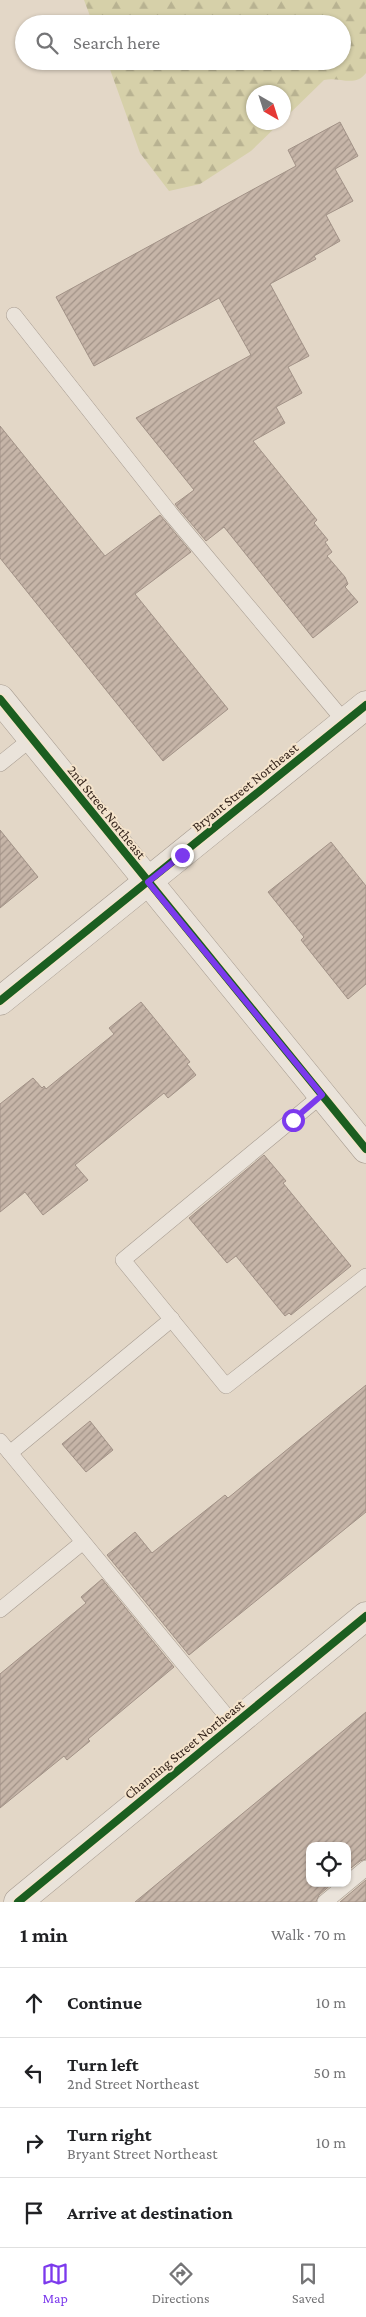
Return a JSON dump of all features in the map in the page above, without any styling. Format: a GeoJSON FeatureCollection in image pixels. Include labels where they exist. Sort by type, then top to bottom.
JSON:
{"type":"FeatureCollection","features":[{"type":"Feature","properties":{"kind":"street","name":"2nd Street Northeast"},"geometry":{"type":"LineString","coordinates":[[0,700],[366,1149]]}},
{"type":"Feature","properties":{"kind":"street","name":"Bryant Street Northeast"},"geometry":{"type":"LineString","coordinates":[[0,1001],[366,705]]}},
{"type":"Feature","properties":{"kind":"street","name":"Channing Street Northeast"},"geometry":{"type":"LineString","coordinates":[[18,1902],[366,1616]]}},
{"type":"Feature","properties":{"kind":"lane"},"geometry":{"type":"LineString","coordinates":[[14,315],[171,514],[345,722]]}},
{"type":"Feature","properties":{"kind":"lane"},"geometry":{"type":"LineString","coordinates":[[0,764],[31,739]]}},
{"type":"Feature","properties":{"kind":"lane"},"geometry":{"type":"LineString","coordinates":[[322,1095],[123,1260],[226,1386],[366,1276]]}},
{"type":"Feature","properties":{"kind":"lane"},"geometry":{"type":"LineString","coordinates":[[10,1453],[172,1319]]}},
{"type":"Feature","properties":{"kind":"lane"},"geometry":{"type":"LineString","coordinates":[[0,1441],[234,1725]]}},
{"type":"Feature","properties":{"kind":"lane"},"geometry":{"type":"LineString","coordinates":[[0,1610],[83,1542]]}},
{"type":"Feature","properties":{"kind":"lane"},"geometry":{"type":"LineString","coordinates":[[324,1902],[366,1868]]}},
{"type":"Feature","properties":{"kind":"green space"},"geometry":{"type":"Polygon","coordinates":[[[84,0],[366,0],[366,73],[362,77],[352,81],[324,80],[291,112],[291,85],[246,85],[246,130],[273,130],[251,151],[200,184],[169,191],[140,153],[110,70],[351,70],[351,15],[90,15],[84,0]]]}},
{"type":"Feature","properties":{"kind":"building"},"geometry":{"type":"Polygon","coordinates":[[[340,122],[358,156],[335,169],[353,201],[326,215],[340,241],[314,256],[316,259],[270,284],[309,356],[288,367],[302,393],[276,407],[285,423],[253,441],[317,520],[314,523],[328,540],[325,542],[332,552],[327,556],[345,577],[348,584],[345,587],[358,602],[313,638],[224,527],[206,541],[178,508],[175,504],[194,490],[136,418],[251,355],[219,298],[94,366],[56,297],[296,166],[288,150],[340,122]]]}},
{"type":"Feature","properties":{"kind":"building"},"geometry":{"type":"Polygon","coordinates":[[[0,426],[105,556],[160,515],[191,552],[135,594],[228,709],[163,761],[0,558],[0,426]]]}},
{"type":"Feature","properties":{"kind":"building"},"geometry":{"type":"Polygon","coordinates":[[[0,830],[38,877],[0,908],[0,830]]]}},
{"type":"Feature","properties":{"kind":"building"},"geometry":{"type":"Polygon","coordinates":[[[331,842],[366,886],[366,984],[348,999],[301,940],[304,937],[268,892],[331,842]]]}},
{"type":"Feature","properties":{"kind":"building"},"geometry":{"type":"Polygon","coordinates":[[[141,1002],[190,1062],[187,1064],[196,1075],[168,1098],[164,1093],[75,1165],[88,1180],[43,1215],[25,1192],[0,1212],[0,1104],[33,1078],[42,1088],[44,1086],[46,1089],[114,1034],[109,1028],[141,1002]]]}},
{"type":"Feature","properties":{"kind":"building"},"geometry":{"type":"Polygon","coordinates":[[[264,1155],[286,1181],[283,1183],[351,1266],[291,1315],[289,1313],[285,1316],[236,1256],[227,1263],[189,1218],[264,1155]]]}},
{"type":"Feature","properties":{"kind":"building"},"geometry":{"type":"Polygon","coordinates":[[[366,1385],[366,1512],[189,1655],[107,1555],[135,1532],[152,1553],[225,1495],[228,1498],[366,1385]]]}},
{"type":"Feature","properties":{"kind":"building"},"geometry":{"type":"Polygon","coordinates":[[[90,1421],[113,1450],[86,1472],[62,1444],[90,1421]]]}},
{"type":"Feature","properties":{"kind":"building"},"geometry":{"type":"Polygon","coordinates":[[[102,1579],[174,1667],[88,1739],[90,1741],[67,1760],[64,1756],[0,1808],[0,1674],[86,1603],[81,1597],[102,1579]]]}},
{"type":"Feature","properties":{"kind":"building"},"geometry":{"type":"Polygon","coordinates":[[[366,1712],[366,1859],[351,1868],[351,1842],[306,1842],[306,1887],[328,1887],[319,1895],[316,1902],[135,1902],[366,1712]]]}},
{"type":"Feature","properties":{"kind":"building"},"geometry":{"type":"Polygon","coordinates":[[[366,1880],[366,1902],[340,1902],[366,1880]]]}},
{"type":"Feature","properties":{"kind":"cycle path"},"geometry":{"type":"LineString","coordinates":[[0,699],[366,1149]]}},
{"type":"Feature","properties":{"kind":"cycle path"},"geometry":{"type":"LineString","coordinates":[[0,1001],[366,705]]}},
{"type":"Feature","properties":{"kind":"cycle path"},"geometry":{"type":"LineString","coordinates":[[18,1902],[366,1616]]}},
{"type":"Feature","properties":{"kind":"route"},"geometry":{"type":"LineString","coordinates":[[182,855],[148,882],[322,1095],[293,1120]]}}]}
